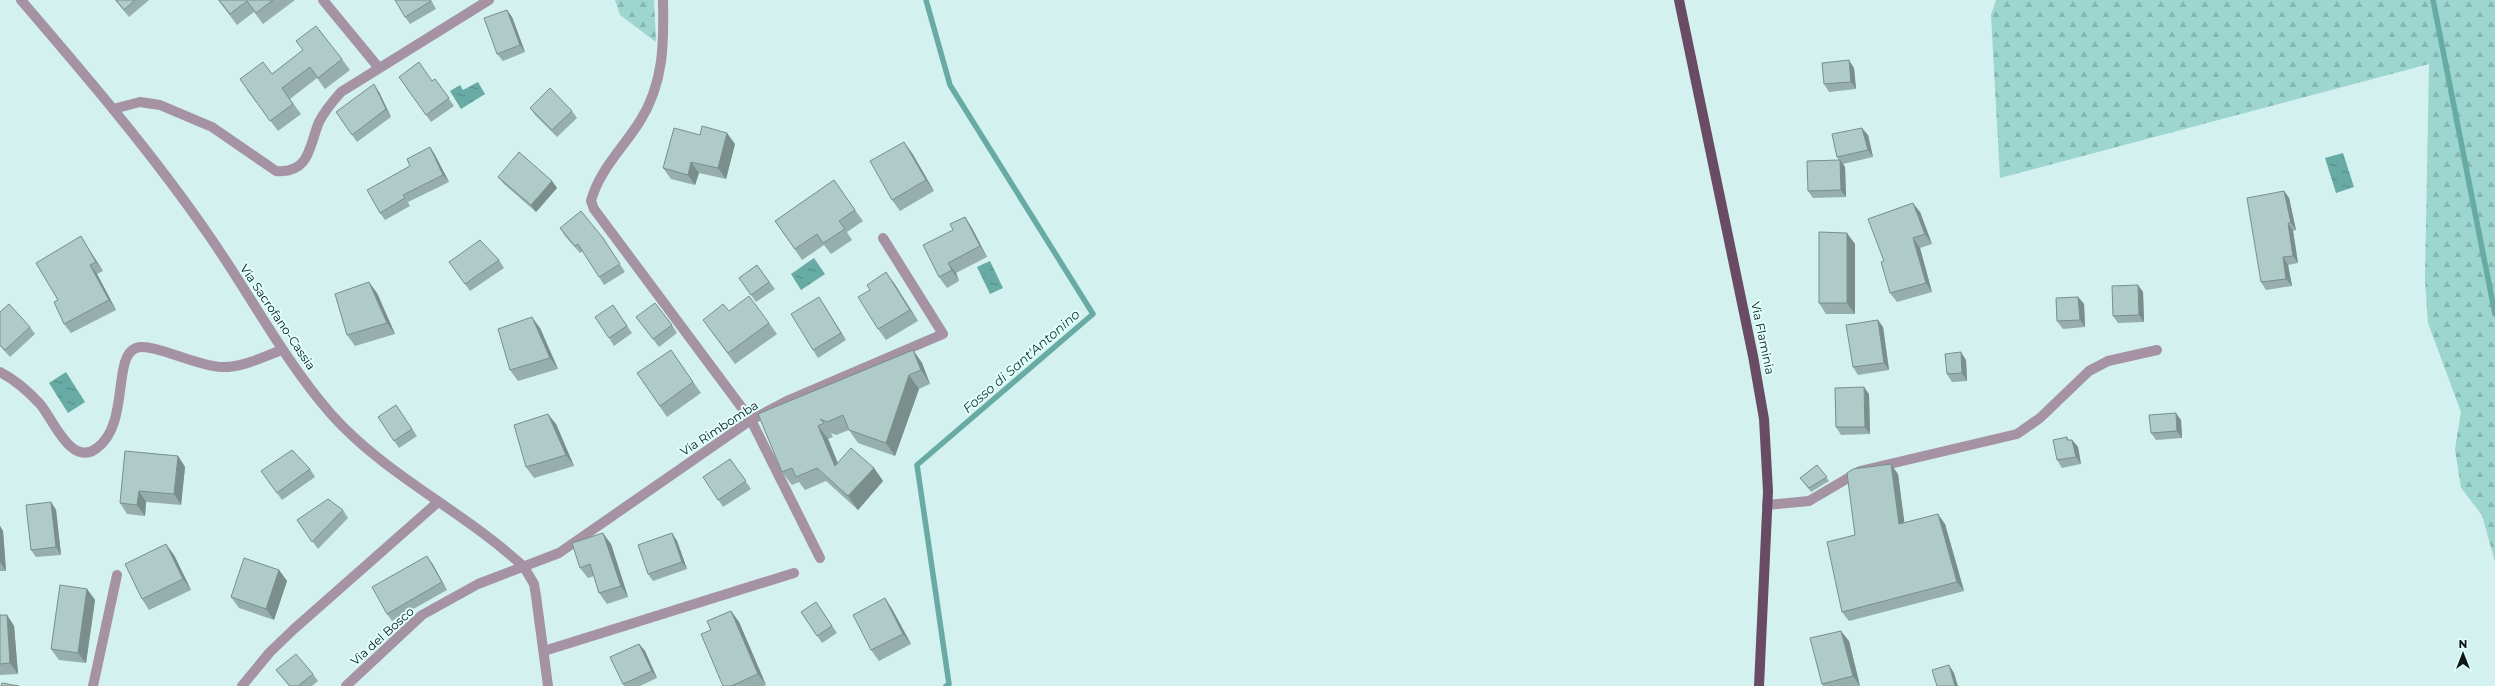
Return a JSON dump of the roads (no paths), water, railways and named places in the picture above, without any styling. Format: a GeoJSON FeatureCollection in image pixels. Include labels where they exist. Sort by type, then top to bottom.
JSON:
{"type":"FeatureCollection","features":[{"type":"Feature","properties":{"kind":"main road","name":"Via Flaminia"},"geometry":{"type":"LineString","coordinates":[[1679,0],[1759,386],[1766,437],[1767,505],[1759,686]]}},
{"type":"Feature","properties":{"kind":"street","name":"Via Sacrofano-Cassia"},"geometry":{"type":"LineString","coordinates":[[21,0],[114,109],[210,237],[282,350],[331,414],[354,437],[524,567],[534,584],[548,686]]}},
{"type":"Feature","properties":{"kind":"street"},"geometry":{"type":"LineString","coordinates":[[323,0],[379,68]]}},
{"type":"Feature","properties":{"kind":"street"},"geometry":{"type":"LineString","coordinates":[[114,109],[140,102],[160,105],[212,127],[276,171],[287,172],[299,167],[306,159],[320,121],[329,105],[341,92],[489,0]]}},
{"type":"Feature","properties":{"kind":"street"},"geometry":{"type":"LineString","coordinates":[[663,0],[664,50],[653,93],[641,120],[602,175],[591,201],[594,209],[751,420],[820,558]]}},
{"type":"Feature","properties":{"kind":"street","name":"Via Rimbomba"},"geometry":{"type":"LineString","coordinates":[[524,567],[559,553],[751,420],[789,400],[943,334],[883,238]]}},
{"type":"Feature","properties":{"kind":"street"},"geometry":{"type":"LineString","coordinates":[[0,372],[29,392],[42,406],[67,444],[75,450],[88,453],[94,451],[105,442],[112,431],[117,419],[125,358],[135,348],[148,347],[199,365],[221,367],[240,366],[282,350]]}},
{"type":"Feature","properties":{"kind":"street"},"geometry":{"type":"LineString","coordinates":[[1767,505],[1809,501],[1860,470],[2017,434],[2034,423],[2089,370],[2108,361],[2157,350]]}},
{"type":"Feature","properties":{"kind":"street"},"geometry":{"type":"LineString","coordinates":[[242,686],[270,652],[294,629],[438,502]]}},
{"type":"Feature","properties":{"kind":"street","name":"Via del Bosco"},"geometry":{"type":"LineString","coordinates":[[346,686],[422,615],[478,584],[524,567]]}},
{"type":"Feature","properties":{"kind":"street"},"geometry":{"type":"LineString","coordinates":[[544,651],[794,574]]}},
{"type":"Feature","properties":{"kind":"street"},"geometry":{"type":"LineString","coordinates":[[93,686],[116,575]]}},
{"type":"Feature","properties":{"kind":"water"},"geometry":{"type":"Polygon","coordinates":[[[478,82],[485,94],[461,109],[450,91],[460,85],[463,90],[478,82]]]}},
{"type":"Feature","properties":{"kind":"water"},"geometry":{"type":"Polygon","coordinates":[[[2343,153],[2354,187],[2336,193],[2325,158],[2343,153]]]}},
{"type":"Feature","properties":{"kind":"water"},"geometry":{"type":"Polygon","coordinates":[[[814,258],[825,274],[801,290],[791,274],[814,258]]]}},
{"type":"Feature","properties":{"kind":"water"},"geometry":{"type":"Polygon","coordinates":[[[990,261],[1003,288],[990,294],[977,267],[990,261]]]}},
{"type":"Feature","properties":{"kind":"water"},"geometry":{"type":"Polygon","coordinates":[[[66,372],[85,402],[68,413],[49,383],[66,372]]]}},
{"type":"Feature","properties":{"kind":"waterway","name":"Fosso di Sant'Antonino"},"geometry":{"type":"LineString","coordinates":[[926,0],[950,85],[1093,314],[917,465],[949,684],[946,686]]}},
{"type":"Feature","properties":{"kind":"waterway"},"geometry":{"type":"LineString","coordinates":[[2433,0],[2495,314]]}}]}
